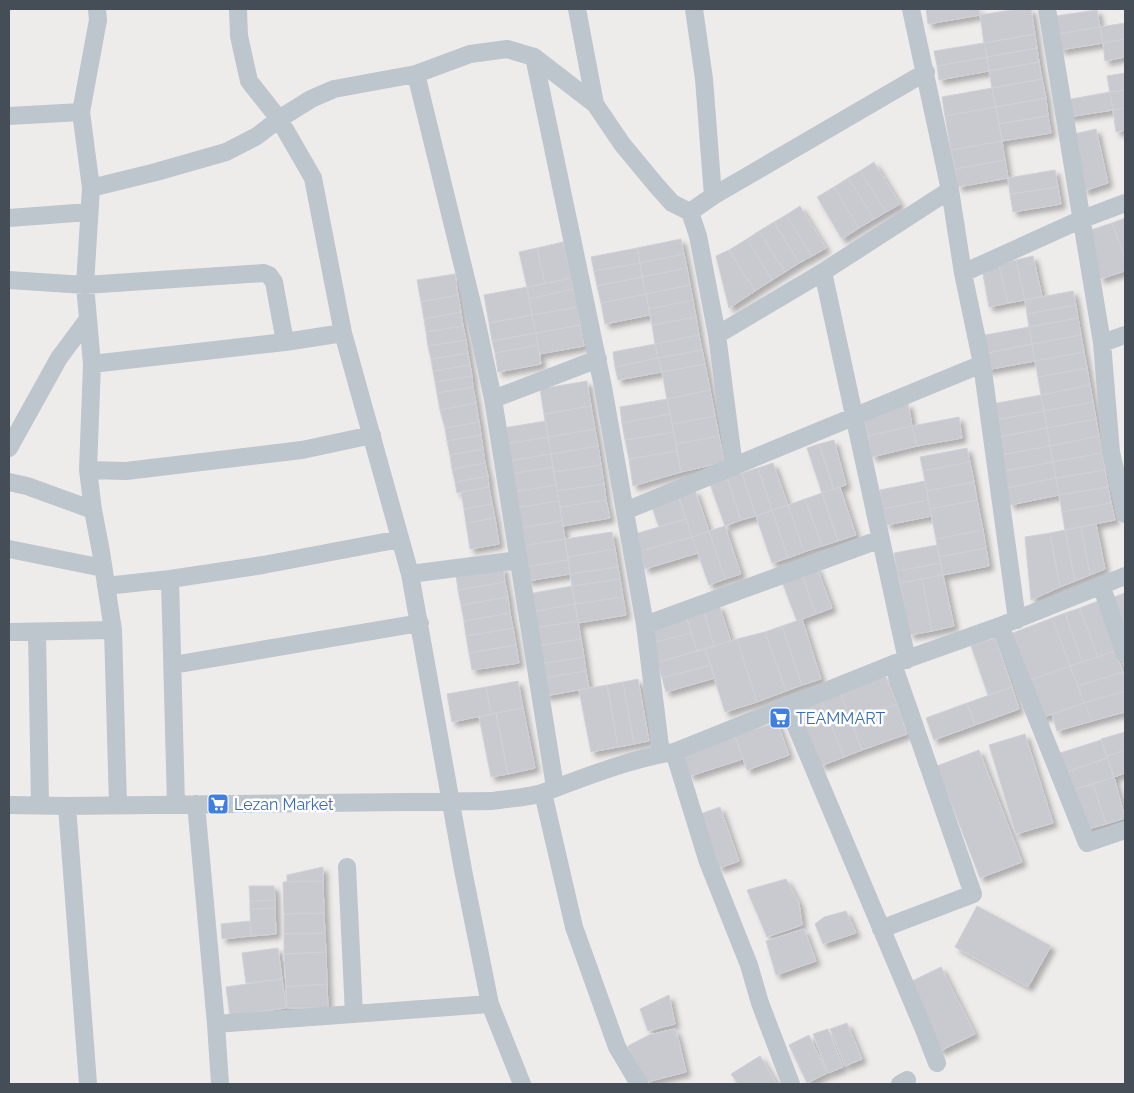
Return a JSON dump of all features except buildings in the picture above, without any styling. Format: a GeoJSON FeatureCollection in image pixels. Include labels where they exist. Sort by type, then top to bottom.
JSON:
{"type":"FeatureCollection","features":[{"type":"Feature","properties":{"kind":"street"},"geometry":{"type":"LineString","coordinates":[[97,9],[98,20],[81,112],[91,188],[85,285],[92,364],[88,470],[113,630],[118,805]]}},
{"type":"Feature","properties":{"kind":"street"},"geometry":{"type":"LineString","coordinates":[[238,9],[239,36],[250,81],[279,119],[313,178],[343,333],[410,574],[463,870],[490,1004],[522,1084]]}},
{"type":"Feature","properties":{"kind":"street"},"geometry":{"type":"LineString","coordinates":[[578,9],[595,104]]}},
{"type":"Feature","properties":{"kind":"street"},"geometry":{"type":"LineString","coordinates":[[694,9],[704,79],[713,196]]}},
{"type":"Feature","properties":{"kind":"street"},"geometry":{"type":"LineString","coordinates":[[911,9],[950,190],[963,273],[982,364],[1017,620]]}},
{"type":"Feature","properties":{"kind":"street"},"geometry":{"type":"LineString","coordinates":[[1047,9],[1080,220],[1102,343],[1118,449],[1125,514]]}},
{"type":"Feature","properties":{"kind":"street"},"geometry":{"type":"LineString","coordinates":[[91,188],[226,152],[257,136],[279,119],[311,99],[334,89],[416,74],[470,54],[507,49],[534,57],[595,104],[622,144],[656,185],[672,203],[690,212],[698,236],[716,335],[734,467]]}},
{"type":"Feature","properties":{"kind":"street"},"geometry":{"type":"LineString","coordinates":[[534,57],[598,359],[668,753],[708,862],[749,965],[760,1002],[791,1084]]}},
{"type":"Feature","properties":{"kind":"street"},"geometry":{"type":"LineString","coordinates":[[690,212],[713,196],[926,72]]}},
{"type":"Feature","properties":{"kind":"street"},"geometry":{"type":"LineString","coordinates":[[416,74],[477,324],[493,399],[519,560],[549,790],[574,927],[617,1047],[639,1084]]}},
{"type":"Feature","properties":{"kind":"street"},"geometry":{"type":"LineString","coordinates":[[9,116],[81,112]]}},
{"type":"Feature","properties":{"kind":"street"},"geometry":{"type":"LineString","coordinates":[[716,335],[824,272],[950,190]]}},
{"type":"Feature","properties":{"kind":"street"},"geometry":{"type":"LineString","coordinates":[[963,273],[1080,220],[1125,203]]}},
{"type":"Feature","properties":{"kind":"street"},"geometry":{"type":"LineString","coordinates":[[9,218],[89,212]]}},
{"type":"Feature","properties":{"kind":"street"},"geometry":{"type":"LineString","coordinates":[[824,272],[881,538],[900,662],[973,894],[881,929]]}},
{"type":"Feature","properties":{"kind":"street"},"geometry":{"type":"LineString","coordinates":[[9,280],[85,285],[264,273],[270,275],[274,282],[285,342]]}},
{"type":"Feature","properties":{"kind":"street"},"geometry":{"type":"LineString","coordinates":[[9,448],[59,358],[88,319]]}},
{"type":"Feature","properties":{"kind":"street"},"geometry":{"type":"LineString","coordinates":[[92,364],[285,342],[343,333]]}},
{"type":"Feature","properties":{"kind":"street"},"geometry":{"type":"LineString","coordinates":[[1102,343],[1125,335]]}},
{"type":"Feature","properties":{"kind":"street"},"geometry":{"type":"LineString","coordinates":[[493,399],[598,359]]}},
{"type":"Feature","properties":{"kind":"street"},"geometry":{"type":"LineString","coordinates":[[625,511],[982,364]]}},
{"type":"Feature","properties":{"kind":"street"},"geometry":{"type":"LineString","coordinates":[[88,470],[126,471],[302,450],[372,435]]}},
{"type":"Feature","properties":{"kind":"street"},"geometry":{"type":"LineString","coordinates":[[9,482],[27,486],[93,510]]}},
{"type":"Feature","properties":{"kind":"street"},"geometry":{"type":"LineString","coordinates":[[645,625],[881,538]]}},
{"type":"Feature","properties":{"kind":"street"},"geometry":{"type":"LineString","coordinates":[[106,586],[170,579],[263,565],[400,539]]}},
{"type":"Feature","properties":{"kind":"street"},"geometry":{"type":"LineString","coordinates":[[9,549],[103,568]]}},
{"type":"Feature","properties":{"kind":"street"},"geometry":{"type":"LineString","coordinates":[[410,574],[519,560]]}},
{"type":"Feature","properties":{"kind":"street"},"geometry":{"type":"LineString","coordinates":[[9,804],[67,806],[492,801],[549,790],[668,753],[749,722],[787,705],[1017,620],[1125,576]]}},
{"type":"Feature","properties":{"kind":"street"},"geometry":{"type":"LineString","coordinates":[[170,579],[176,805]]}},
{"type":"Feature","properties":{"kind":"street"},"geometry":{"type":"LineString","coordinates":[[1101,585],[1125,654]]}},
{"type":"Feature","properties":{"kind":"street"},"geometry":{"type":"LineString","coordinates":[[173,665],[420,624]]}},
{"type":"Feature","properties":{"kind":"street"},"geometry":{"type":"LineString","coordinates":[[1000,626],[1087,842],[1125,830]]}},
{"type":"Feature","properties":{"kind":"street"},"geometry":{"type":"LineString","coordinates":[[9,632],[113,630]]}},
{"type":"Feature","properties":{"kind":"street"},"geometry":{"type":"LineString","coordinates":[[37,632],[40,805]]}},
{"type":"Feature","properties":{"kind":"street"},"geometry":{"type":"LineString","coordinates":[[787,705],[925,1032],[936,1063]]}},
{"type":"Feature","properties":{"kind":"street"},"geometry":{"type":"LineString","coordinates":[[196,804],[220,1084]]}},
{"type":"Feature","properties":{"kind":"street"},"geometry":{"type":"LineString","coordinates":[[67,806],[88,1084]]}},
{"type":"Feature","properties":{"kind":"street"},"geometry":{"type":"LineString","coordinates":[[346,867],[354,1014]]}},
{"type":"Feature","properties":{"kind":"street"},"geometry":{"type":"LineString","coordinates":[[216,1024],[490,1004]]}},
{"type":"Feature","properties":{"kind":"place","name":"TEAMMART"},"geometry":{"type":"Point","coordinates":[780,718]}},
{"type":"Feature","properties":{"kind":"place","name":"Lezan Market"},"geometry":{"type":"Point","coordinates":[218,804]}}]}
